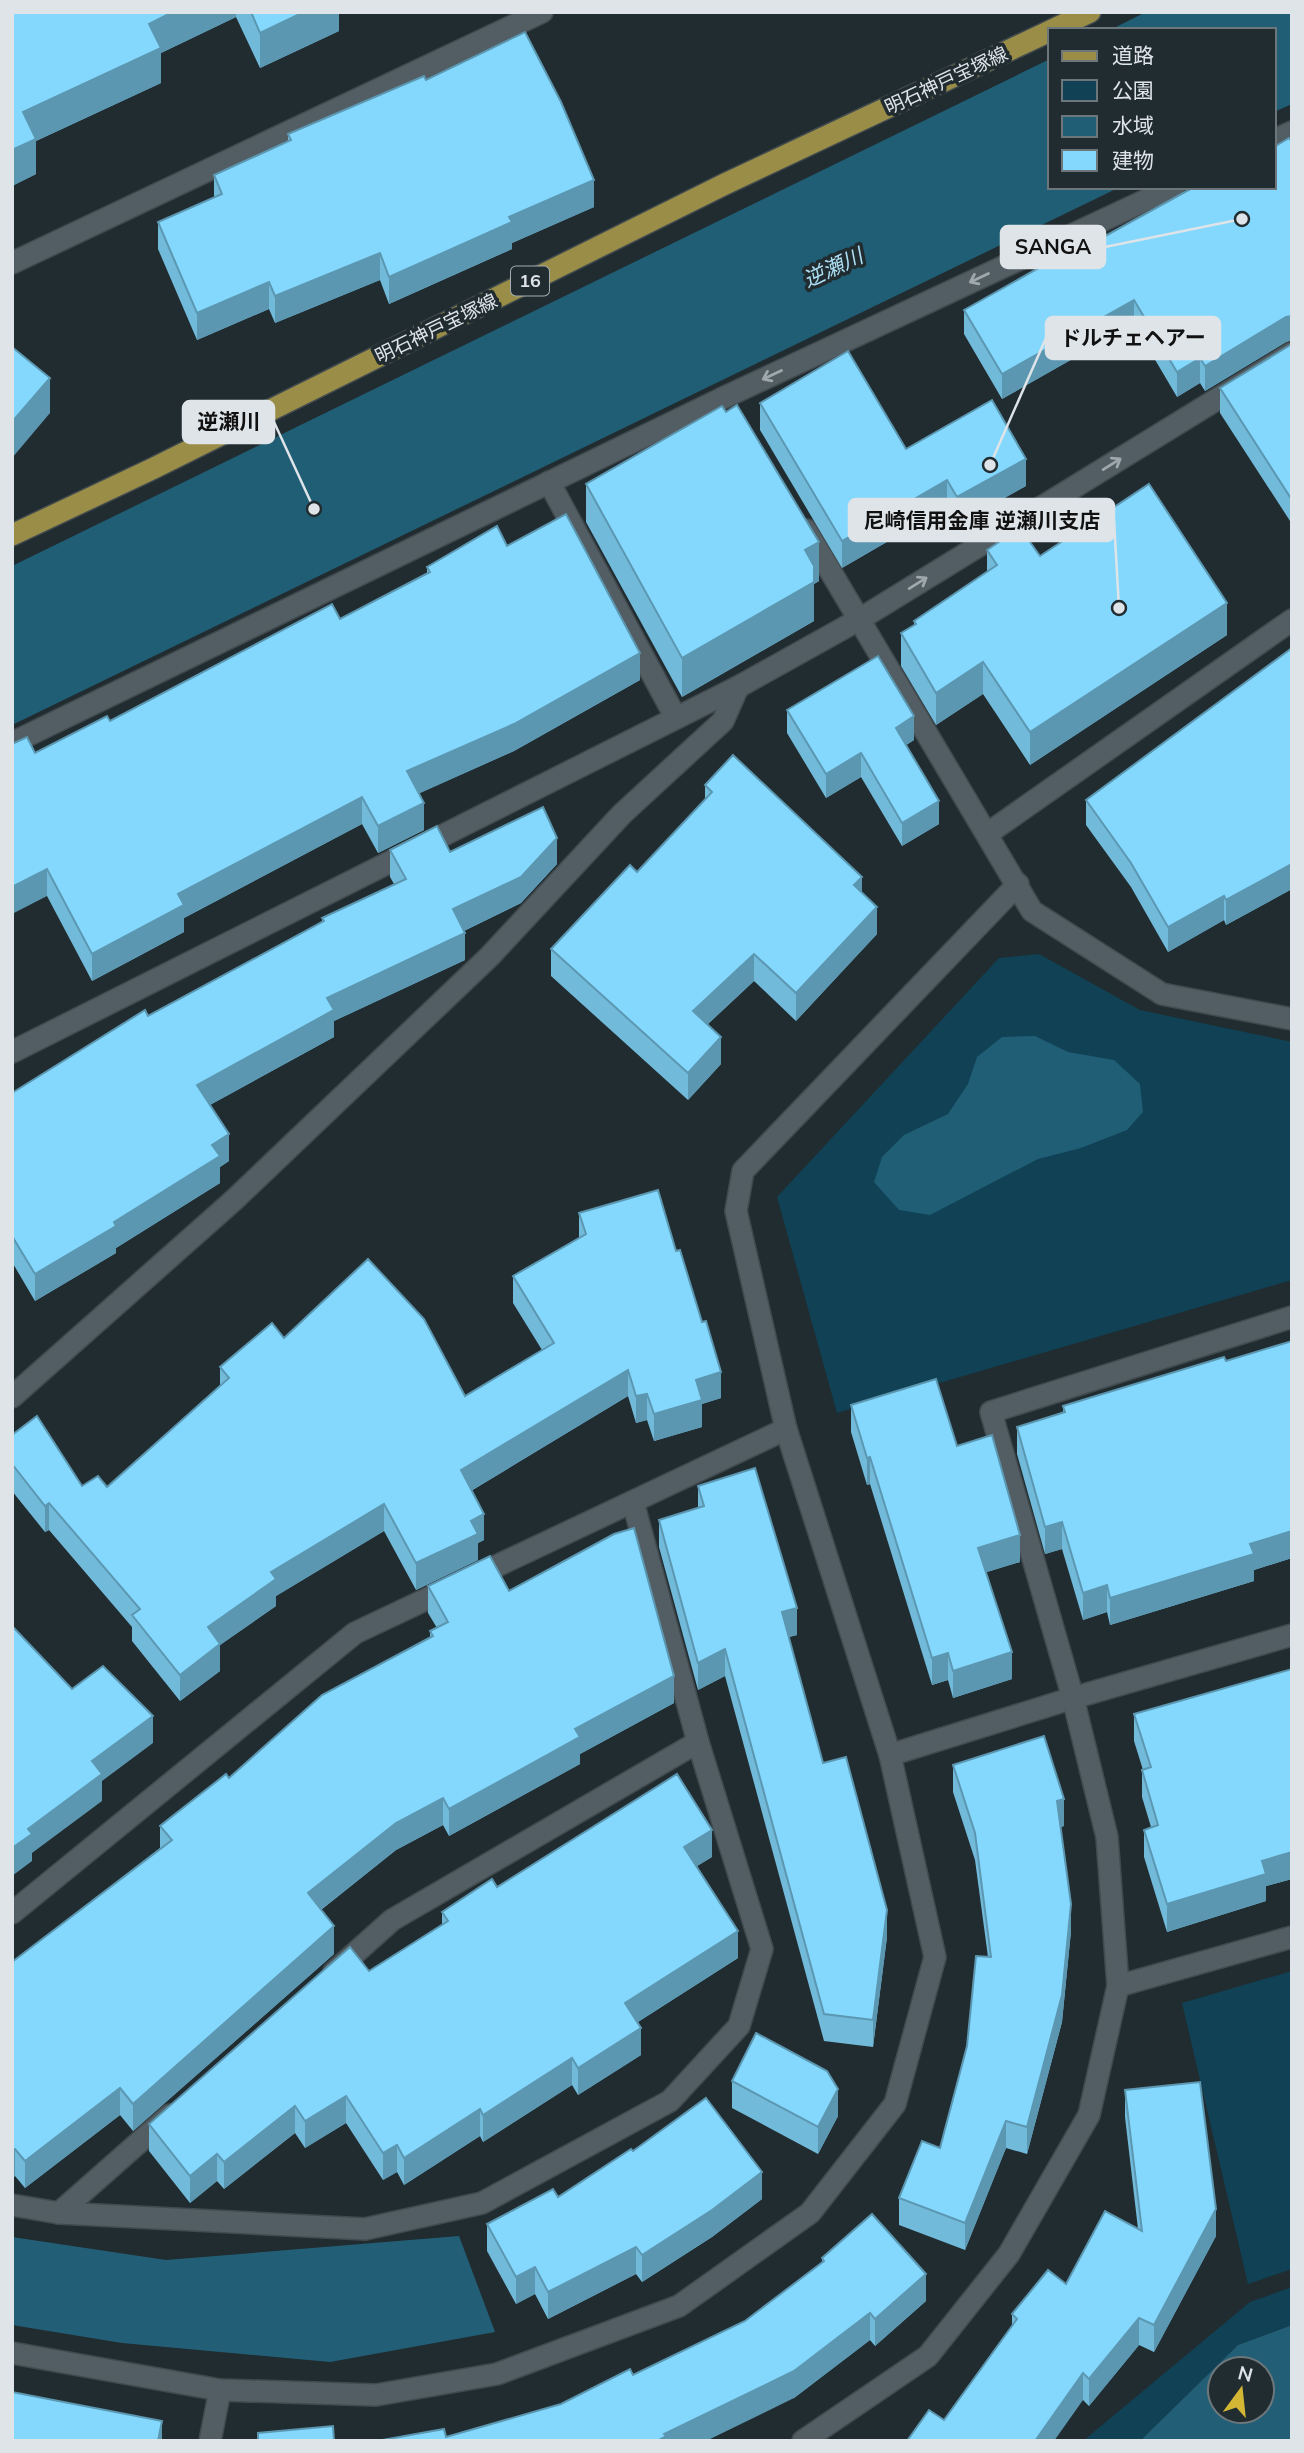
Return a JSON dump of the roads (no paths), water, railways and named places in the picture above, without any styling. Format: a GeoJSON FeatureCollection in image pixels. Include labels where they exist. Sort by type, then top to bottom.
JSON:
{"type":"FeatureCollection","features":[{"type":"Feature","properties":{"kind":"main road","name":"明石神戸宝塚線"},"geometry":{"type":"LineString","coordinates":[[1055,28],[1090,12]]}},
{"type":"Feature","properties":{"kind":"main road","name":"明石神戸宝塚線"},"geometry":{"type":"LineString","coordinates":[[12,535],[152,469],[725,184],[1048,31]]}},
{"type":"Feature","properties":{"kind":"street"},"geometry":{"type":"LineString","coordinates":[[12,263],[542,12]]}},
{"type":"Feature","properties":{"kind":"street"},"geometry":{"type":"LineString","coordinates":[[1276,139],[1292,132]]}},
{"type":"Feature","properties":{"kind":"street"},"geometry":{"type":"LineString","coordinates":[[12,743],[725,397],[1170,189]]}},
{"type":"Feature","properties":{"kind":"street"},"geometry":{"type":"LineString","coordinates":[[12,1052],[738,687],[860,619],[1292,353]]}},
{"type":"Feature","properties":{"kind":"street"},"geometry":{"type":"LineString","coordinates":[[725,397],[739,420]]}},
{"type":"Feature","properties":{"kind":"street"},"geometry":{"type":"LineString","coordinates":[[549,482],[676,718]]}},
{"type":"Feature","properties":{"kind":"street"},"geometry":{"type":"LineString","coordinates":[[796,514],[1032,911],[1162,994],[1292,1019]]}},
{"type":"Feature","properties":{"kind":"street"},"geometry":{"type":"LineString","coordinates":[[987,834],[1292,620]]}},
{"type":"Feature","properties":{"kind":"street"},"geometry":{"type":"LineString","coordinates":[[12,1397],[234,1200],[474,971],[622,814],[723,721],[738,687]]}},
{"type":"Feature","properties":{"kind":"street"},"geometry":{"type":"LineString","coordinates":[[12,2353],[220,2390],[376,2395],[497,2374],[679,2306],[810,2213],[895,2104],[935,1957],[890,1755],[786,1429],[736,1211],[743,1171],[1018,884]]}},
{"type":"Feature","properties":{"kind":"street"},"geometry":{"type":"LineString","coordinates":[[803,2441],[928,2356],[1009,2254],[1090,2115],[1118,1986],[1107,1837],[1073,1698],[991,1412],[1292,1317]]}},
{"type":"Feature","properties":{"kind":"street"},"geometry":{"type":"LineString","coordinates":[[12,1913],[355,1633],[786,1429]]}},
{"type":"Feature","properties":{"kind":"street"},"geometry":{"type":"LineString","coordinates":[[12,2205],[59,2213],[365,2229],[482,2203],[670,2101],[739,2026],[762,1949],[698,1742],[633,1502]]}},
{"type":"Feature","properties":{"kind":"street"},"geometry":{"type":"LineString","coordinates":[[890,1755],[1073,1698],[1292,1636]]}},
{"type":"Feature","properties":{"kind":"street"},"geometry":{"type":"LineString","coordinates":[[319,1984],[392,1920],[698,1742]]}},
{"type":"Feature","properties":{"kind":"street"},"geometry":{"type":"LineString","coordinates":[[1118,1986],[1292,1937]]}},
{"type":"Feature","properties":{"kind":"street"},"geometry":{"type":"LineString","coordinates":[[59,2213],[184,2103]]}},
{"type":"Feature","properties":{"kind":"street"},"geometry":{"type":"LineString","coordinates":[[210,2441],[220,2390]]}},
{"type":"Feature","properties":{"kind":"water"},"geometry":{"type":"Polygon","coordinates":[[[1146,12],[1292,12],[1292,104],[1276,111],[1276,28],[1114,28],[1146,12]]]}},
{"type":"Feature","properties":{"kind":"water"},"geometry":{"type":"Polygon","coordinates":[[[1048,60],[1048,189],[1116,189],[12,725],[12,566],[1048,60]]]}},
{"type":"Feature","properties":{"kind":"water"},"geometry":{"type":"Polygon","coordinates":[[[1035,1036],[1068,1052],[1114,1060],[1140,1084],[1143,1112],[1127,1130],[1081,1148],[1038,1159],[930,1215],[899,1210],[874,1182],[882,1157],[904,1135],[948,1114],[968,1084],[977,1057],[1002,1037],[1035,1036]]]}},
{"type":"Feature","properties":{"kind":"place","name":"SANGA"},"geometry":{"type":"Point","coordinates":[1242,219]}},
{"type":"Feature","properties":{"kind":"place","name":"ドルチェヘアー"},"geometry":{"type":"Point","coordinates":[990,465]}},
{"type":"Feature","properties":{"kind":"place","name":"逆瀬川"},"geometry":{"type":"Point","coordinates":[314,509]}},
{"type":"Feature","properties":{"kind":"place","name":"尼崎信用金庫 逆瀬川支店"},"geometry":{"type":"Point","coordinates":[1119,608]}}]}
